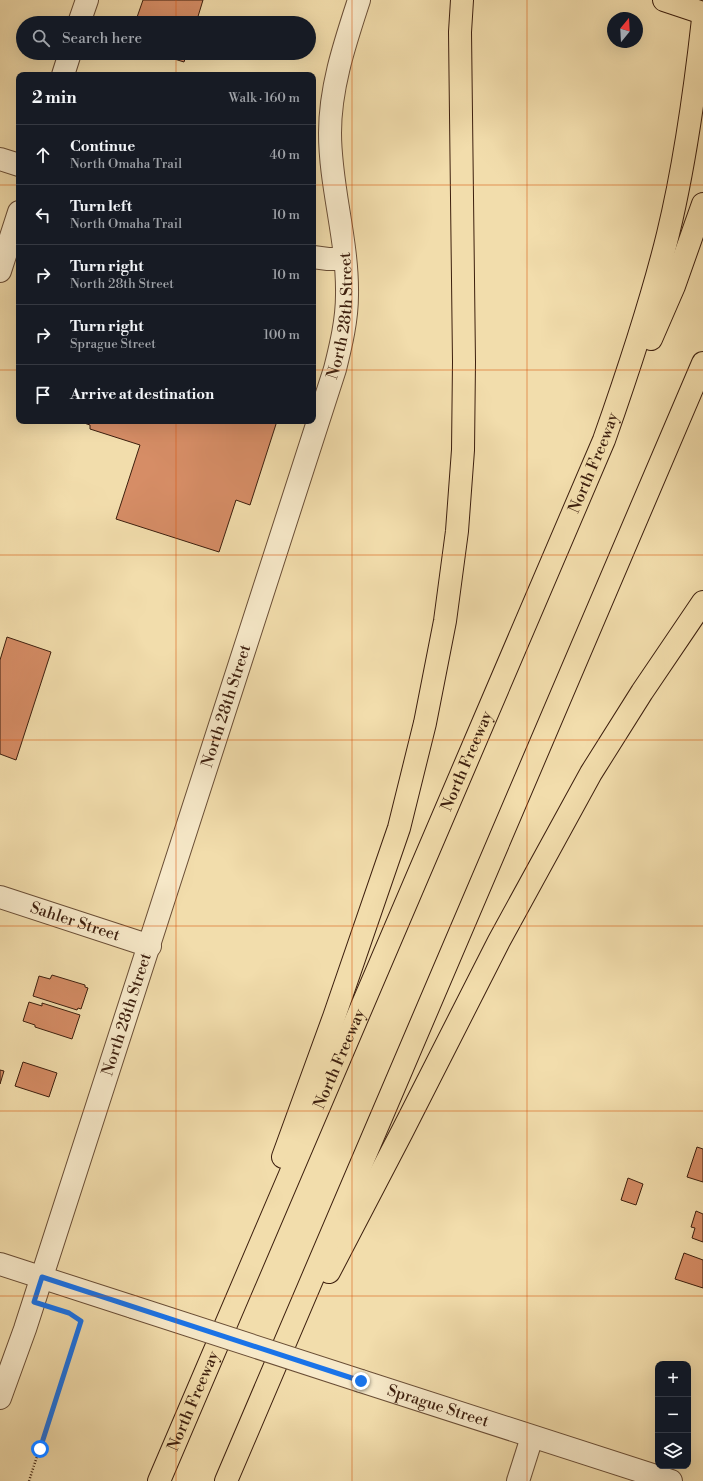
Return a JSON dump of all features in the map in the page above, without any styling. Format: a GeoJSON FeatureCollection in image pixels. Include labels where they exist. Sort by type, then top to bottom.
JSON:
{"type":"FeatureCollection","features":[{"type":"Feature","properties":{"kind":"main road"},"geometry":{"type":"LineString","coordinates":[[193,1401],[334,1017],[392,850],[415,768],[437,666],[453,569],[462,470],[464,362],[460,32],[462,0]]}},
{"type":"Feature","properties":{"kind":"main road"},"geometry":{"type":"LineString","coordinates":[[664,0],[703,13]]}},
{"type":"Feature","properties":{"kind":"main road","name":"North Freeway"},"geometry":{"type":"LineString","coordinates":[[159,1481],[604,440],[645,318],[668,233],[685,148],[703,19]]}},
{"type":"Feature","properties":{"kind":"main road"},"geometry":{"type":"LineString","coordinates":[[604,440],[648,346],[671,292],[703,204]]}},
{"type":"Feature","properties":{"kind":"main road"},"geometry":{"type":"LineString","coordinates":[[226,1481],[703,363]]}},
{"type":"Feature","properties":{"kind":"main road"},"geometry":{"type":"LineString","coordinates":[[251,1422],[402,1132],[502,934],[591,773],[703,602]]}},
{"type":"Feature","properties":{"kind":"street"},"geometry":{"type":"LineString","coordinates":[[81,16],[87,0]]}},
{"type":"Feature","properties":{"kind":"street","name":"North 28th Street"},"geometry":{"type":"LineString","coordinates":[[0,1398],[34,1302],[334,376],[342,340],[347,305],[345,259],[332,163],[330,131],[335,82],[359,0]]}},
{"type":"Feature","properties":{"kind":"street"},"geometry":{"type":"LineString","coordinates":[[64,72],[68,60]]}},
{"type":"Feature","properties":{"kind":"street"},"geometry":{"type":"LineString","coordinates":[[0,159],[16,164]]}},
{"type":"Feature","properties":{"kind":"street"},"geometry":{"type":"LineString","coordinates":[[0,272],[16,221]]}},
{"type":"Feature","properties":{"kind":"street"},"geometry":{"type":"LineString","coordinates":[[316,258],[345,259]]}},
{"type":"Feature","properties":{"kind":"street","name":"Sahler Street"},"geometry":{"type":"LineString","coordinates":[[0,897],[150,946]]}},
{"type":"Feature","properties":{"kind":"street","name":"Sprague Street"},"geometry":{"type":"LineString","coordinates":[[0,1264],[532,1437],[629,1475],[671,1481]]}},
{"type":"Feature","properties":{"kind":"street"},"geometry":{"type":"LineString","coordinates":[[518,1481],[532,1437]]}},
{"type":"Feature","properties":{"kind":"path"},"geometry":{"type":"LineString","coordinates":[[29,1481],[81,1321],[69,1313],[34,1302]]}},
{"type":"Feature","properties":{"kind":"building"},"geometry":{"type":"Polygon","coordinates":[[[143,0],[203,0],[198,16],[137,16],[143,0]]]}},
{"type":"Feature","properties":{"kind":"building"},"geometry":{"type":"Polygon","coordinates":[[[87,424],[276,424],[250,505],[236,500],[219,552],[116,519],[140,445],[90,429],[90,425],[87,424]]]}},
{"type":"Feature","properties":{"kind":"building"},"geometry":{"type":"Polygon","coordinates":[[[7,637],[51,652],[16,760],[0,754],[0,660],[7,637]]]}},
{"type":"Feature","properties":{"kind":"building"},"geometry":{"type":"Polygon","coordinates":[[[52,975],[85,985],[85,987],[88,988],[81,1009],[78,1008],[77,1010],[33,996],[39,976],[50,979],[52,975]]]}},
{"type":"Feature","properties":{"kind":"building"},"geometry":{"type":"Polygon","coordinates":[[[29,1002],[42,1006],[42,1003],[80,1015],[72,1039],[35,1027],[35,1025],[23,1021],[29,1002]]]}},
{"type":"Feature","properties":{"kind":"building"},"geometry":{"type":"Polygon","coordinates":[[[23,1062],[57,1073],[49,1097],[15,1086],[23,1062]]]}},
{"type":"Feature","properties":{"kind":"building"},"geometry":{"type":"Polygon","coordinates":[[[0,1070],[4,1071],[0,1084],[0,1070]]]}},
{"type":"Feature","properties":{"kind":"building"},"geometry":{"type":"Polygon","coordinates":[[[697,1147],[703,1149],[703,1182],[687,1177],[697,1147]]]}},
{"type":"Feature","properties":{"kind":"building"},"geometry":{"type":"Polygon","coordinates":[[[628,1178],[643,1184],[636,1205],[621,1200],[628,1178]]]}},
{"type":"Feature","properties":{"kind":"building"},"geometry":{"type":"Polygon","coordinates":[[[696,1211],[703,1214],[703,1242],[692,1238],[695,1228],[691,1227],[696,1211]]]}},
{"type":"Feature","properties":{"kind":"building"},"geometry":{"type":"Polygon","coordinates":[[[684,1253],[703,1260],[703,1288],[675,1279],[684,1253]]]}},
{"type":"Feature","properties":{"kind":"route"},"geometry":{"type":"LineString","coordinates":[[40,1449],[81,1321],[69,1313],[34,1302],[42,1277],[361,1381]]}}]}
